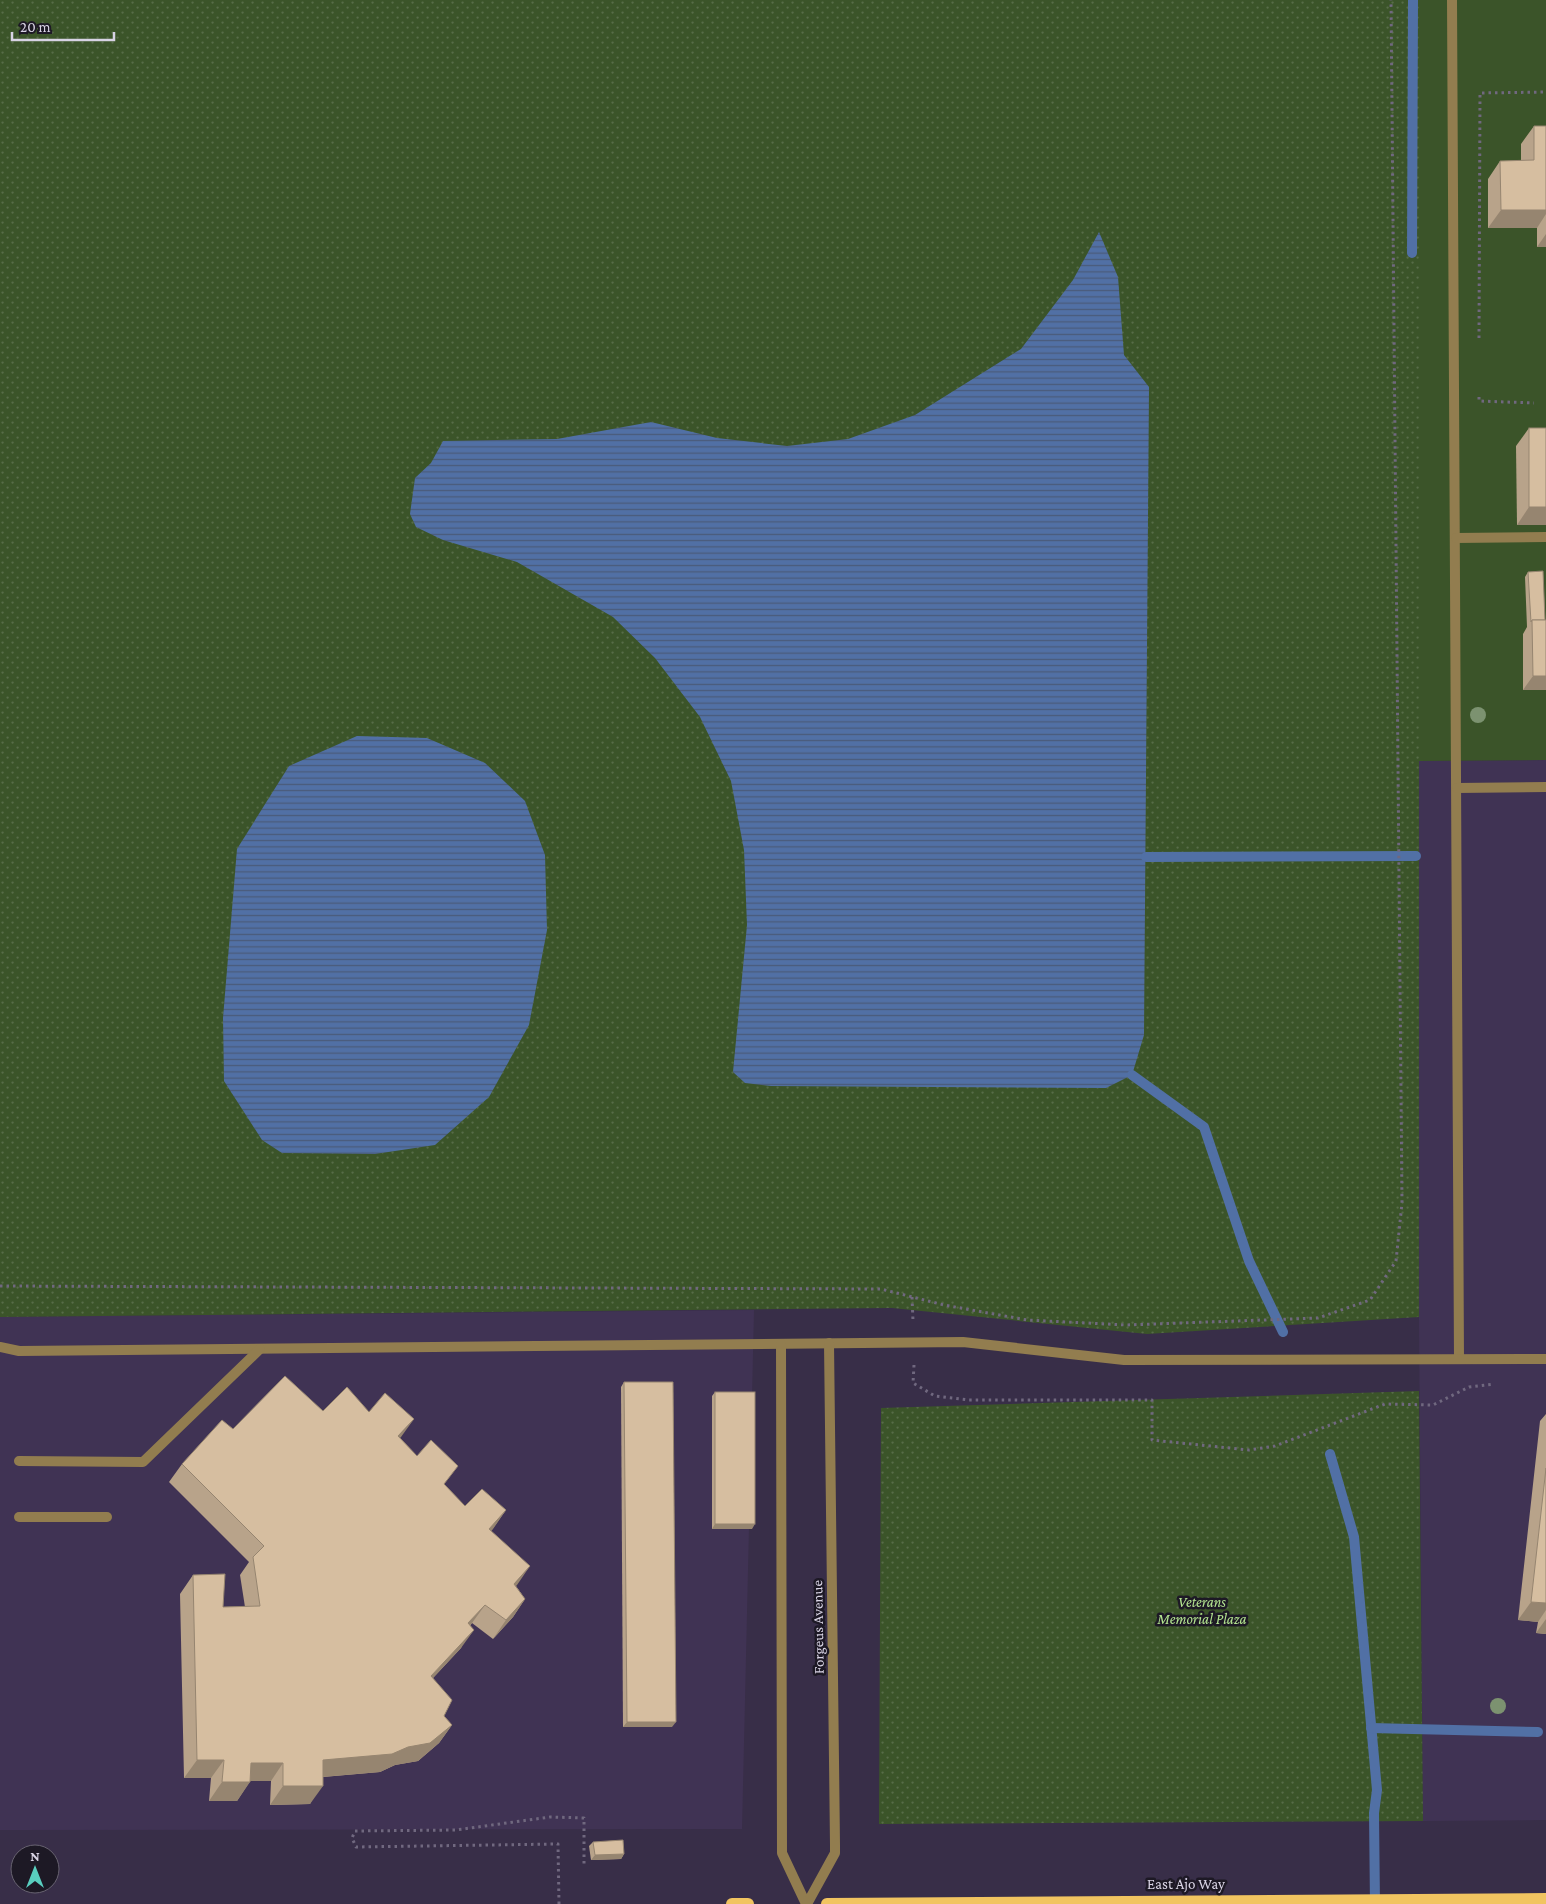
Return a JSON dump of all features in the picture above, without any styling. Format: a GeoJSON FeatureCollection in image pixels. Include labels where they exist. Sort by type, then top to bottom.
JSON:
{"type":"FeatureCollection","features":[{"type":"Feature","properties":{"kind":"main road","name":"East Ajo Way"},"geometry":{"type":"LineString","coordinates":[[827,1904],[1303,1899],[1546,1899]]}},
{"type":"Feature","properties":{"kind":"main road"},"geometry":{"type":"LineString","coordinates":[[732,1904],[748,1904]]}},
{"type":"Feature","properties":{"kind":"street"},"geometry":{"type":"LineString","coordinates":[[1452,0],[1459,1359]]}},
{"type":"Feature","properties":{"kind":"street"},"geometry":{"type":"LineString","coordinates":[[1456,538],[1546,538]]}},
{"type":"Feature","properties":{"kind":"street"},"geometry":{"type":"LineString","coordinates":[[1457,788],[1546,787]]}},
{"type":"Feature","properties":{"kind":"street"},"geometry":{"type":"LineString","coordinates":[[0,1347],[19,1351],[963,1342],[1124,1360],[1546,1359]]}},
{"type":"Feature","properties":{"kind":"street","name":"Forgeus Avenue"},"geometry":{"type":"LineString","coordinates":[[807,1904],[835,1853],[829,1343]]}},
{"type":"Feature","properties":{"kind":"street","name":"Forgeus Avenue"},"geometry":{"type":"LineString","coordinates":[[781,1344],[782,1853],[807,1904]]}},
{"type":"Feature","properties":{"kind":"street"},"geometry":{"type":"LineString","coordinates":[[19,1461],[143,1462],[260,1349]]}},
{"type":"Feature","properties":{"kind":"street"},"geometry":{"type":"LineString","coordinates":[[19,1517],[107,1517]]}},
{"type":"Feature","properties":{"kind":"path"},"geometry":{"type":"LineString","coordinates":[[0,1286],[871,1289],[1027,1320],[1126,1325],[1318,1318],[1370,1300],[1396,1261],[1402,1203],[1392,0]]}},
{"type":"Feature","properties":{"kind":"path"},"geometry":{"type":"LineString","coordinates":[[1479,343],[1480,92],[1546,92]]}},
{"type":"Feature","properties":{"kind":"path"},"geometry":{"type":"LineString","coordinates":[[1479,391],[1479,400],[1534,403]]}},
{"type":"Feature","properties":{"kind":"path"},"geometry":{"type":"LineString","coordinates":[[912,1296],[913,1383],[935,1396],[969,1400],[1152,1400],[1152,1440],[1249,1450],[1275,1446],[1385,1404],[1433,1405],[1444,1402],[1469,1387],[1496,1384]]}},
{"type":"Feature","properties":{"kind":"path"},"geometry":{"type":"LineString","coordinates":[[559,1904],[558,1844],[356,1847],[352,1838],[355,1831],[456,1830],[550,1817],[584,1818],[584,1865]]}},
{"type":"Feature","properties":{"kind":"shaded area"},"geometry":{"type":"Polygon","coordinates":[[[1546,760],[1546,1820],[1423,1821],[1419,1317],[1419,761],[1546,760]]]}},
{"type":"Feature","properties":{"kind":"shaded area"},"geometry":{"type":"Polygon","coordinates":[[[754,1310],[742,1829],[0,1830],[0,1317],[754,1310]]]}},
{"type":"Feature","properties":{"kind":"green space"},"geometry":{"type":"Polygon","coordinates":[[[0,0],[1419,0],[1419,1317],[1147,1334],[892,1308],[0,1317],[0,0]]]}},
{"type":"Feature","properties":{"kind":"green space"},"geometry":{"type":"Polygon","coordinates":[[[1419,0],[1546,0],[1546,760],[1419,761],[1419,0]]]}},
{"type":"Feature","properties":{"kind":"green space","name":"Veterans Memorial Plaza"},"geometry":{"type":"Polygon","coordinates":[[[1419,1391],[1423,1821],[879,1824],[881,1408],[1419,1391]]]}},
{"type":"Feature","properties":{"kind":"water"},"geometry":{"type":"Polygon","coordinates":[[[1099,232],[1118,277],[1124,355],[1149,387],[1144,1035],[1132,1075],[1106,1088],[771,1086],[745,1083],[733,1072],[747,925],[744,850],[731,781],[700,717],[655,658],[613,617],[517,562],[443,540],[416,527],[410,514],[415,478],[431,463],[443,441],[557,439],[651,422],[717,438],[787,446],[848,439],[915,415],[1021,349],[1073,280],[1099,232]]]}},
{"type":"Feature","properties":{"kind":"water"},"geometry":{"type":"Polygon","coordinates":[[[357,736],[427,738],[485,763],[525,801],[545,855],[547,930],[529,1025],[489,1097],[435,1145],[375,1154],[282,1153],[262,1140],[224,1081],[223,1018],[237,849],[289,766],[357,736]]]}},
{"type":"Feature","properties":{"kind":"building"},"geometry":{"type":"Polygon","coordinates":[[[1534,126],[1546,126],[1546,210],[1501,210],[1500,161],[1534,160],[1534,126]]]}},
{"type":"Feature","properties":{"kind":"building"},"geometry":{"type":"Polygon","coordinates":[[[1529,428],[1546,428],[1546,507],[1529,507],[1529,428]]]}},
{"type":"Feature","properties":{"kind":"building"},"geometry":{"type":"Polygon","coordinates":[[[1543,571],[1545,620],[1532,620],[1531,622],[1528,572],[1543,571]]]}},
{"type":"Feature","properties":{"kind":"building"},"geometry":{"type":"Polygon","coordinates":[[[1532,620],[1546,620],[1546,676],[1533,676],[1532,620]]]}},
{"type":"Feature","properties":{"kind":"building"},"geometry":{"type":"Polygon","coordinates":[[[285,1376],[323,1411],[347,1387],[369,1412],[385,1393],[414,1419],[398,1436],[417,1456],[431,1440],[458,1466],[444,1484],[465,1506],[482,1489],[506,1510],[489,1529],[530,1566],[514,1584],[525,1599],[506,1620],[485,1605],[468,1623],[474,1630],[431,1676],[452,1700],[444,1716],[452,1725],[430,1743],[408,1747],[392,1754],[323,1760],[323,1786],[283,1786],[283,1763],[251,1763],[250,1782],[222,1782],[224,1760],[197,1760],[193,1575],[225,1574],[223,1607],[260,1606],[253,1557],[264,1546],[182,1464],[222,1420],[233,1429],[285,1376]]]}},
{"type":"Feature","properties":{"kind":"building"},"geometry":{"type":"Polygon","coordinates":[[[624,1382],[673,1382],[676,1722],[627,1722],[624,1382]]]}},
{"type":"Feature","properties":{"kind":"building"},"geometry":{"type":"Polygon","coordinates":[[[715,1392],[755,1392],[755,1524],[715,1524],[715,1392]]]}},
{"type":"Feature","properties":{"kind":"building"},"geometry":{"type":"Polygon","coordinates":[[[1546,1468],[1546,1603],[1531,1602],[1546,1468]]]}},
{"type":"Feature","properties":{"kind":"building"},"geometry":{"type":"Polygon","coordinates":[[[623,1840],[624,1854],[595,1855],[593,1842],[623,1840]]]}},
{"type":"Feature","properties":{"kind":"waterway"},"geometry":{"type":"LineString","coordinates":[[1412,253],[1413,0]]}},
{"type":"Feature","properties":{"kind":"waterway"},"geometry":{"type":"LineString","coordinates":[[1146,857],[1416,856]]}},
{"type":"Feature","properties":{"kind":"waterway"},"geometry":{"type":"LineString","coordinates":[[1132,1075],[1204,1127],[1249,1261],[1283,1332]]}},
{"type":"Feature","properties":{"kind":"waterway"},"geometry":{"type":"LineString","coordinates":[[1330,1454],[1354,1537],[1377,1790],[1374,1813],[1375,1904]]}},
{"type":"Feature","properties":{"kind":"waterway"},"geometry":{"type":"LineString","coordinates":[[1371,1728],[1538,1732]]}}]}
